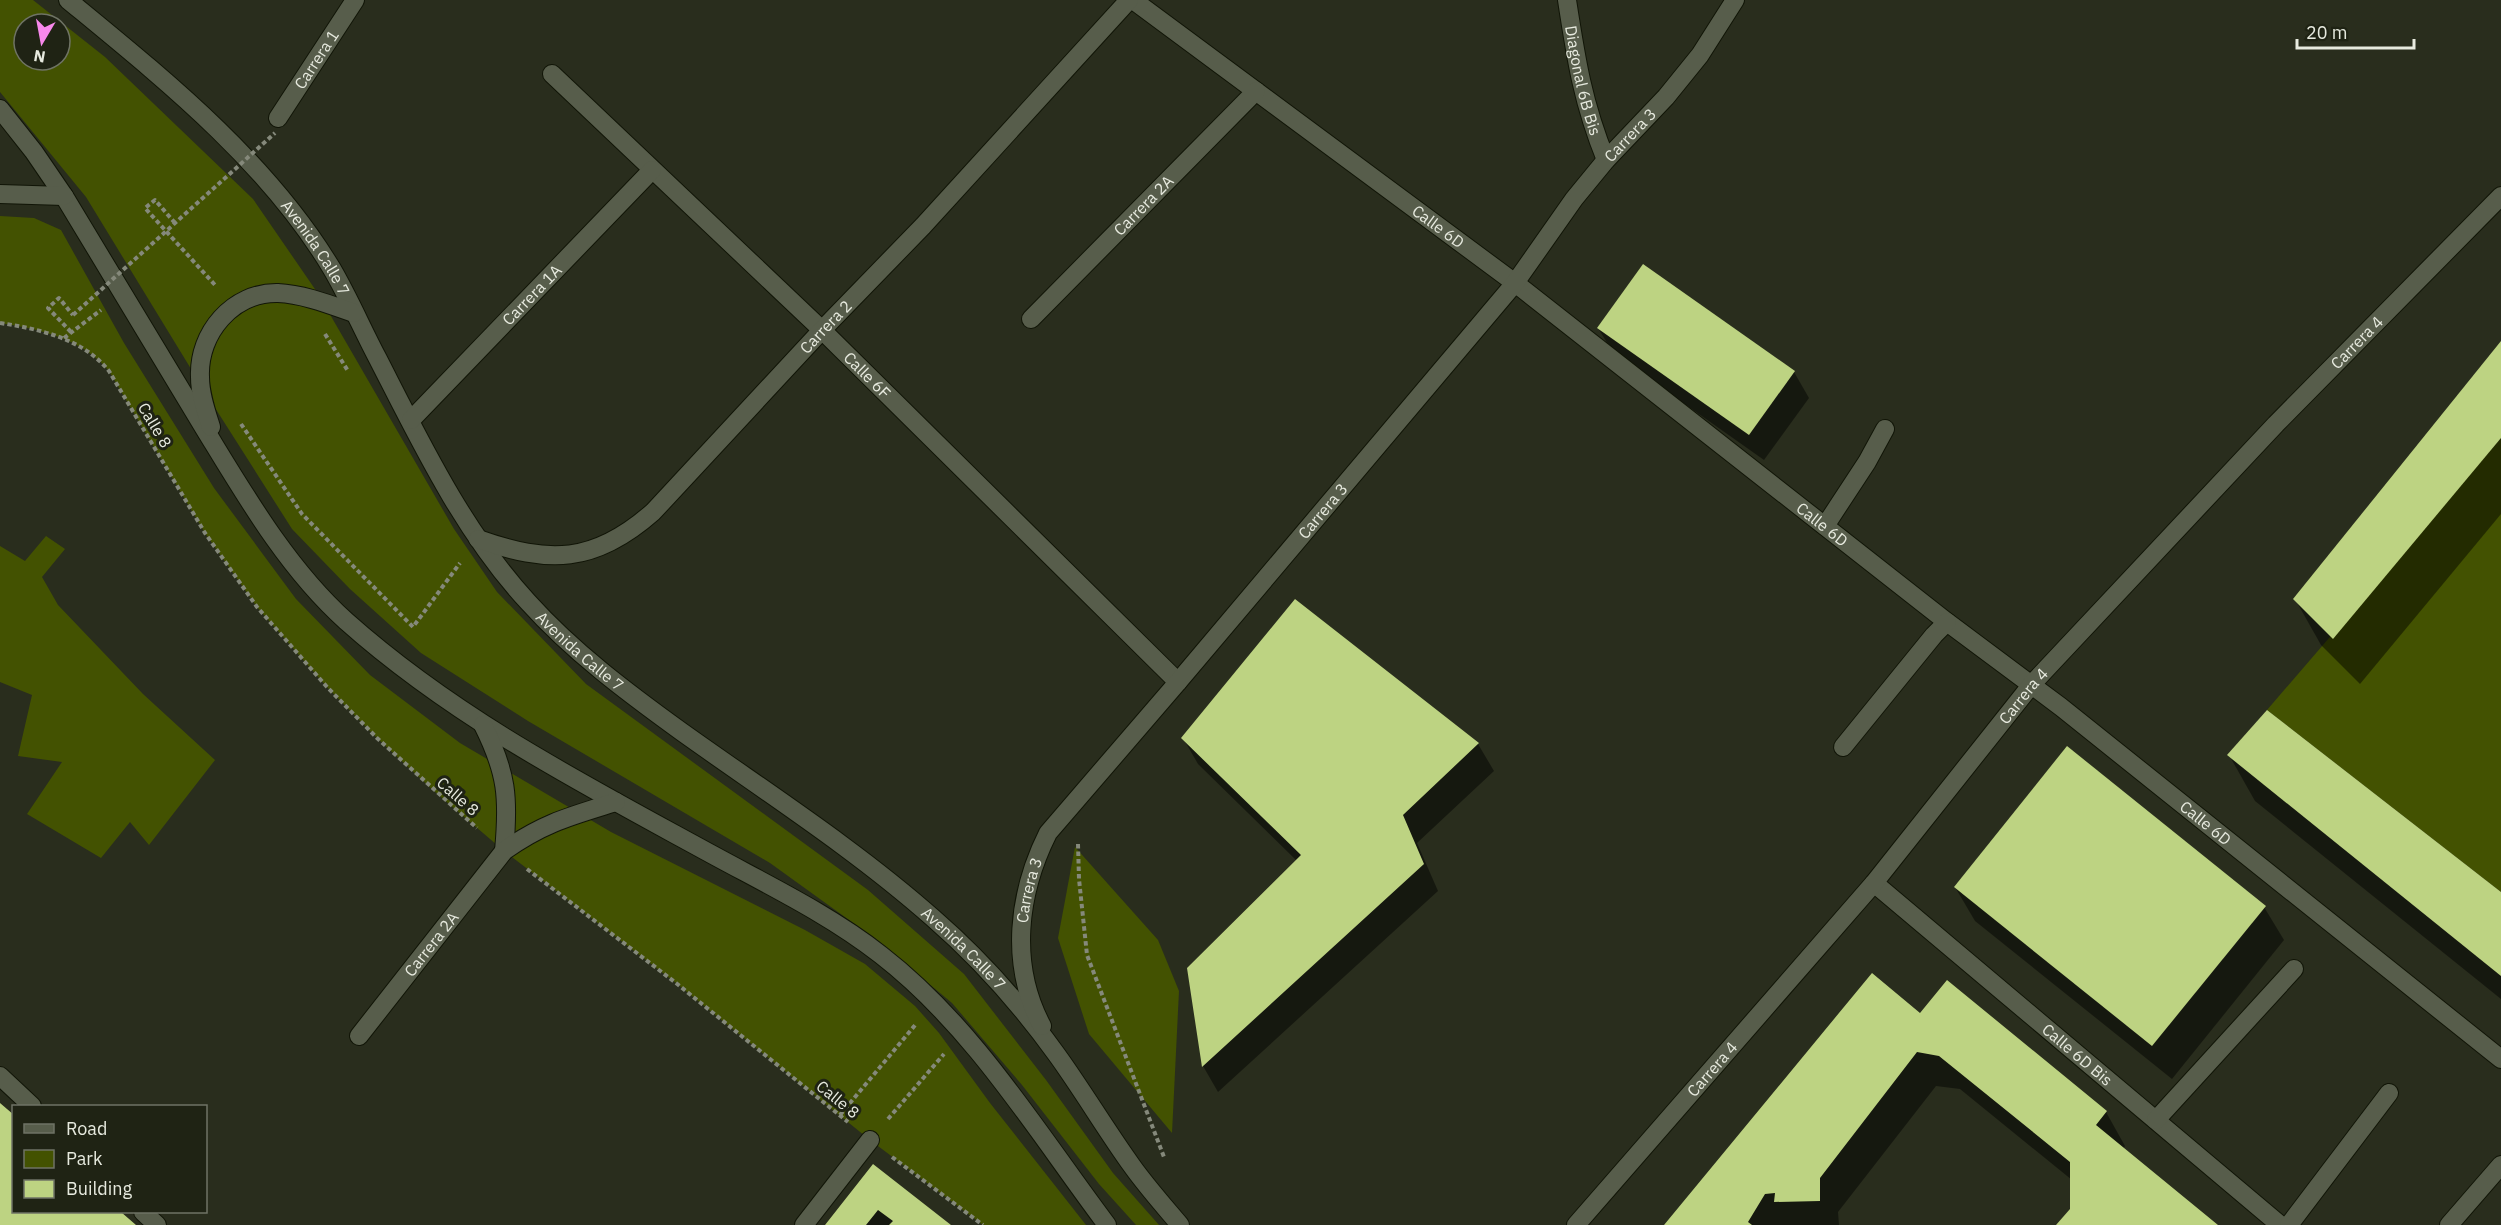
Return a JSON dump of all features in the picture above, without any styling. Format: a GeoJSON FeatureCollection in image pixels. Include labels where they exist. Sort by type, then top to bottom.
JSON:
{"type":"FeatureCollection","features":[{"type":"Feature","properties":{"kind":"street","name":"Avenida Calle 7"},"geometry":{"type":"LineString","coordinates":[[68,0],[147,64],[251,164],[316,244],[477,539],[528,602],[608,676],[861,860],[930,915],[989,973],[1056,1054],[1133,1167],[1180,1225]]}},
{"type":"Feature","properties":{"kind":"street","name":"Carrera 1"},"geometry":{"type":"LineString","coordinates":[[277,125],[355,0]]}},
{"type":"Feature","properties":{"kind":"street","name":"Calle 6D"},"geometry":{"type":"LineString","coordinates":[[1131,0],[1515,283],[1947,622],[2032,684],[2501,1059]]}},
{"type":"Feature","properties":{"kind":"street","name":"Carrera 2"},"geometry":{"type":"LineString","coordinates":[[477,539],[524,554],[571,555],[615,541],[635,528],[653,512],[822,330],[923,226],[1131,0]]}},
{"type":"Feature","properties":{"kind":"street","name":"Diagonal 6B Bis"},"geometry":{"type":"LineString","coordinates":[[1567,0],[1580,84],[1591,124],[1606,160]]}},
{"type":"Feature","properties":{"kind":"street","name":"Carrera 3"},"geometry":{"type":"LineString","coordinates":[[1056,1054],[1038,1020],[1029,994],[1020,939],[1027,884],[1035,858],[1048,832],[1178,682],[1515,283],[1574,199],[1606,160],[1666,97],[1700,55],[1735,0]]}},
{"type":"Feature","properties":{"kind":"street","name":"Calle 6F"},"geometry":{"type":"LineString","coordinates":[[552,74],[822,330],[1178,682]]}},
{"type":"Feature","properties":{"kind":"street","name":"Carrera 2A"},"geometry":{"type":"LineString","coordinates":[[1031,319],[1256,91]]}},
{"type":"Feature","properties":{"kind":"street"},"geometry":{"type":"LineString","coordinates":[[0,109],[34,152],[64,196],[216,448],[294,566],[318,593],[344,619],[390,658],[483,725],[555,769],[813,911],[854,936],[904,974],[962,1033],[989,1066],[1107,1225]]}},
{"type":"Feature","properties":{"kind":"street","name":"Carrera 1A"},"geometry":{"type":"LineString","coordinates":[[411,420],[652,170]]}},
{"type":"Feature","properties":{"kind":"street"},"geometry":{"type":"LineString","coordinates":[[0,194],[64,196]]}},
{"type":"Feature","properties":{"kind":"street","name":"Carrera 4"},"geometry":{"type":"LineString","coordinates":[[1576,1225],[1874,883],[2032,684],[2276,424],[2501,196]]}},
{"type":"Feature","properties":{"kind":"street"},"geometry":{"type":"LineString","coordinates":[[216,448],[200,379],[200,362],[210,332],[234,306],[257,294],[280,293],[354,313]]}},
{"type":"Feature","properties":{"kind":"street"},"geometry":{"type":"LineString","coordinates":[[1824,526],[1867,462],[1885,429]]}},
{"type":"Feature","properties":{"kind":"street"},"geometry":{"type":"LineString","coordinates":[[1842,747],[1947,622]]}},
{"type":"Feature","properties":{"kind":"street"},"geometry":{"type":"LineString","coordinates":[[483,725],[498,754],[504,780],[507,818],[504,851]]}},
{"type":"Feature","properties":{"kind":"street","name":"Carrera 2A"},"geometry":{"type":"LineString","coordinates":[[359,1036],[504,851],[528,834],[548,824],[616,802]]}},
{"type":"Feature","properties":{"kind":"street","name":"Calle 6D Bis"},"geometry":{"type":"LineString","coordinates":[[1874,883],[2280,1225]]}},
{"type":"Feature","properties":{"kind":"street"},"geometry":{"type":"LineString","coordinates":[[2156,1120],[2294,969]]}},
{"type":"Feature","properties":{"kind":"street"},"geometry":{"type":"LineString","coordinates":[[1,1079],[30,1105]]}},
{"type":"Feature","properties":{"kind":"street"},"geometry":{"type":"LineString","coordinates":[[2289,1225],[2389,1093]]}},
{"type":"Feature","properties":{"kind":"street"},"geometry":{"type":"LineString","coordinates":[[804,1225],[870,1140]]}},
{"type":"Feature","properties":{"kind":"street"},"geometry":{"type":"LineString","coordinates":[[2449,1225],[2501,1165]]}},
{"type":"Feature","properties":{"kind":"street"},"geometry":{"type":"LineString","coordinates":[[144,1213],[157,1225]]}},
{"type":"Feature","properties":{"kind":"path"},"geometry":{"type":"LineString","coordinates":[[71,332],[48,308],[58,298],[73,315],[175,223],[277,125]]}},
{"type":"Feature","properties":{"kind":"path"},"geometry":{"type":"LineString","coordinates":[[175,223],[154,200],[145,208],[234,306]]}},
{"type":"Feature","properties":{"kind":"path"},"geometry":{"type":"LineString","coordinates":[[63,338],[123,294]]}},
{"type":"Feature","properties":{"kind":"path","name":"Calle 8"},"geometry":{"type":"LineString","coordinates":[[0,324],[63,338],[88,350],[109,371],[205,533],[265,616],[327,687],[377,738],[504,851],[676,983],[870,1140],[983,1225]]}},
{"type":"Feature","properties":{"kind":"path"},"geometry":{"type":"LineString","coordinates":[[238,419],[302,514],[413,627],[464,557]]}},
{"type":"Feature","properties":{"kind":"path"},"geometry":{"type":"LineString","coordinates":[[1078,797],[1079,879],[1087,955],[1168,1167]]}},
{"type":"Feature","properties":{"kind":"path"},"geometry":{"type":"LineString","coordinates":[[840,1115],[919,1021]]}},
{"type":"Feature","properties":{"kind":"path"},"geometry":{"type":"LineString","coordinates":[[870,1140],[945,1053]]}},
{"type":"Feature","properties":{"kind":"green space"},"geometry":{"type":"Polygon","coordinates":[[[0,0],[33,0],[48,12],[12,12],[12,72],[72,72],[72,31],[105,57],[253,199],[317,292],[454,529],[497,592],[586,684],[868,890],[964,974],[1046,1080],[1113,1173],[1159,1225],[1136,1225],[1099,1184],[1022,1085],[952,1003],[874,938],[770,863],[528,721],[421,653],[350,589],[292,529],[86,197],[0,92],[0,0]]]}},
{"type":"Feature","properties":{"kind":"green space"},"geometry":{"type":"Polygon","coordinates":[[[0,216],[34,218],[61,230],[124,343],[214,488],[296,599],[370,675],[460,743],[611,832],[805,930],[865,964],[915,1006],[939,1033],[990,1103],[1086,1225],[983,1225],[870,1140],[676,983],[504,851],[434,791],[327,687],[257,607],[205,533],[109,371],[87,351],[74,343],[45,332],[0,323],[0,216]]]}},
{"type":"Feature","properties":{"kind":"green space"},"geometry":{"type":"Polygon","coordinates":[[[2501,438],[2501,892],[2267,710],[2501,438]]]}},
{"type":"Feature","properties":{"kind":"green space"},"geometry":{"type":"Polygon","coordinates":[[[46,536],[65,549],[42,577],[58,605],[143,694],[215,760],[149,845],[130,822],[101,858],[27,814],[62,762],[18,756],[32,695],[0,682],[0,546],[25,561],[46,536]]]}},
{"type":"Feature","properties":{"kind":"green space"},"geometry":{"type":"Polygon","coordinates":[[[1075,847],[1158,940],[1179,991],[1172,1133],[1089,1034],[1058,938],[1075,847]]]}},
{"type":"Feature","properties":{"kind":"building"},"geometry":{"type":"Polygon","coordinates":[[[1643,264],[1795,371],[1749,435],[1597,328],[1643,264]]]}},
{"type":"Feature","properties":{"kind":"building"},"geometry":{"type":"Polygon","coordinates":[[[2501,341],[2501,438],[2333,639],[2293,599],[2501,341]]]}},
{"type":"Feature","properties":{"kind":"building"},"geometry":{"type":"Polygon","coordinates":[[[1295,599],[1479,743],[1403,815],[1424,864],[1202,1067],[1187,968],[1301,855],[1181,738],[1295,599]]]}},
{"type":"Feature","properties":{"kind":"building"},"geometry":{"type":"Polygon","coordinates":[[[2267,710],[2501,892],[2501,976],[2227,755],[2267,710]]]}},
{"type":"Feature","properties":{"kind":"building"},"geometry":{"type":"Polygon","coordinates":[[[2067,746],[2266,906],[2152,1046],[1954,887],[2067,746]]]}},
{"type":"Feature","properties":{"kind":"building"},"geometry":{"type":"Polygon","coordinates":[[[1872,973],[1920,1013],[1947,980],[2107,1111],[2096,1125],[2218,1225],[2056,1225],[2070,1209],[2070,1162],[1939,1056],[1917,1052],[1820,1178],[1820,1201],[1774,1202],[1775,1193],[1765,1194],[1748,1222],[1752,1225],[1664,1225],[1872,973]]]}},
{"type":"Feature","properties":{"kind":"building"},"geometry":{"type":"Polygon","coordinates":[[[0,1103],[12,1113],[12,1213],[122,1213],[136,1225],[0,1225],[0,1103]]]}},
{"type":"Feature","properties":{"kind":"building"},"geometry":{"type":"Polygon","coordinates":[[[873,1164],[951,1225],[889,1225],[893,1221],[878,1210],[866,1225],[825,1225],[873,1164]]]}}]}
